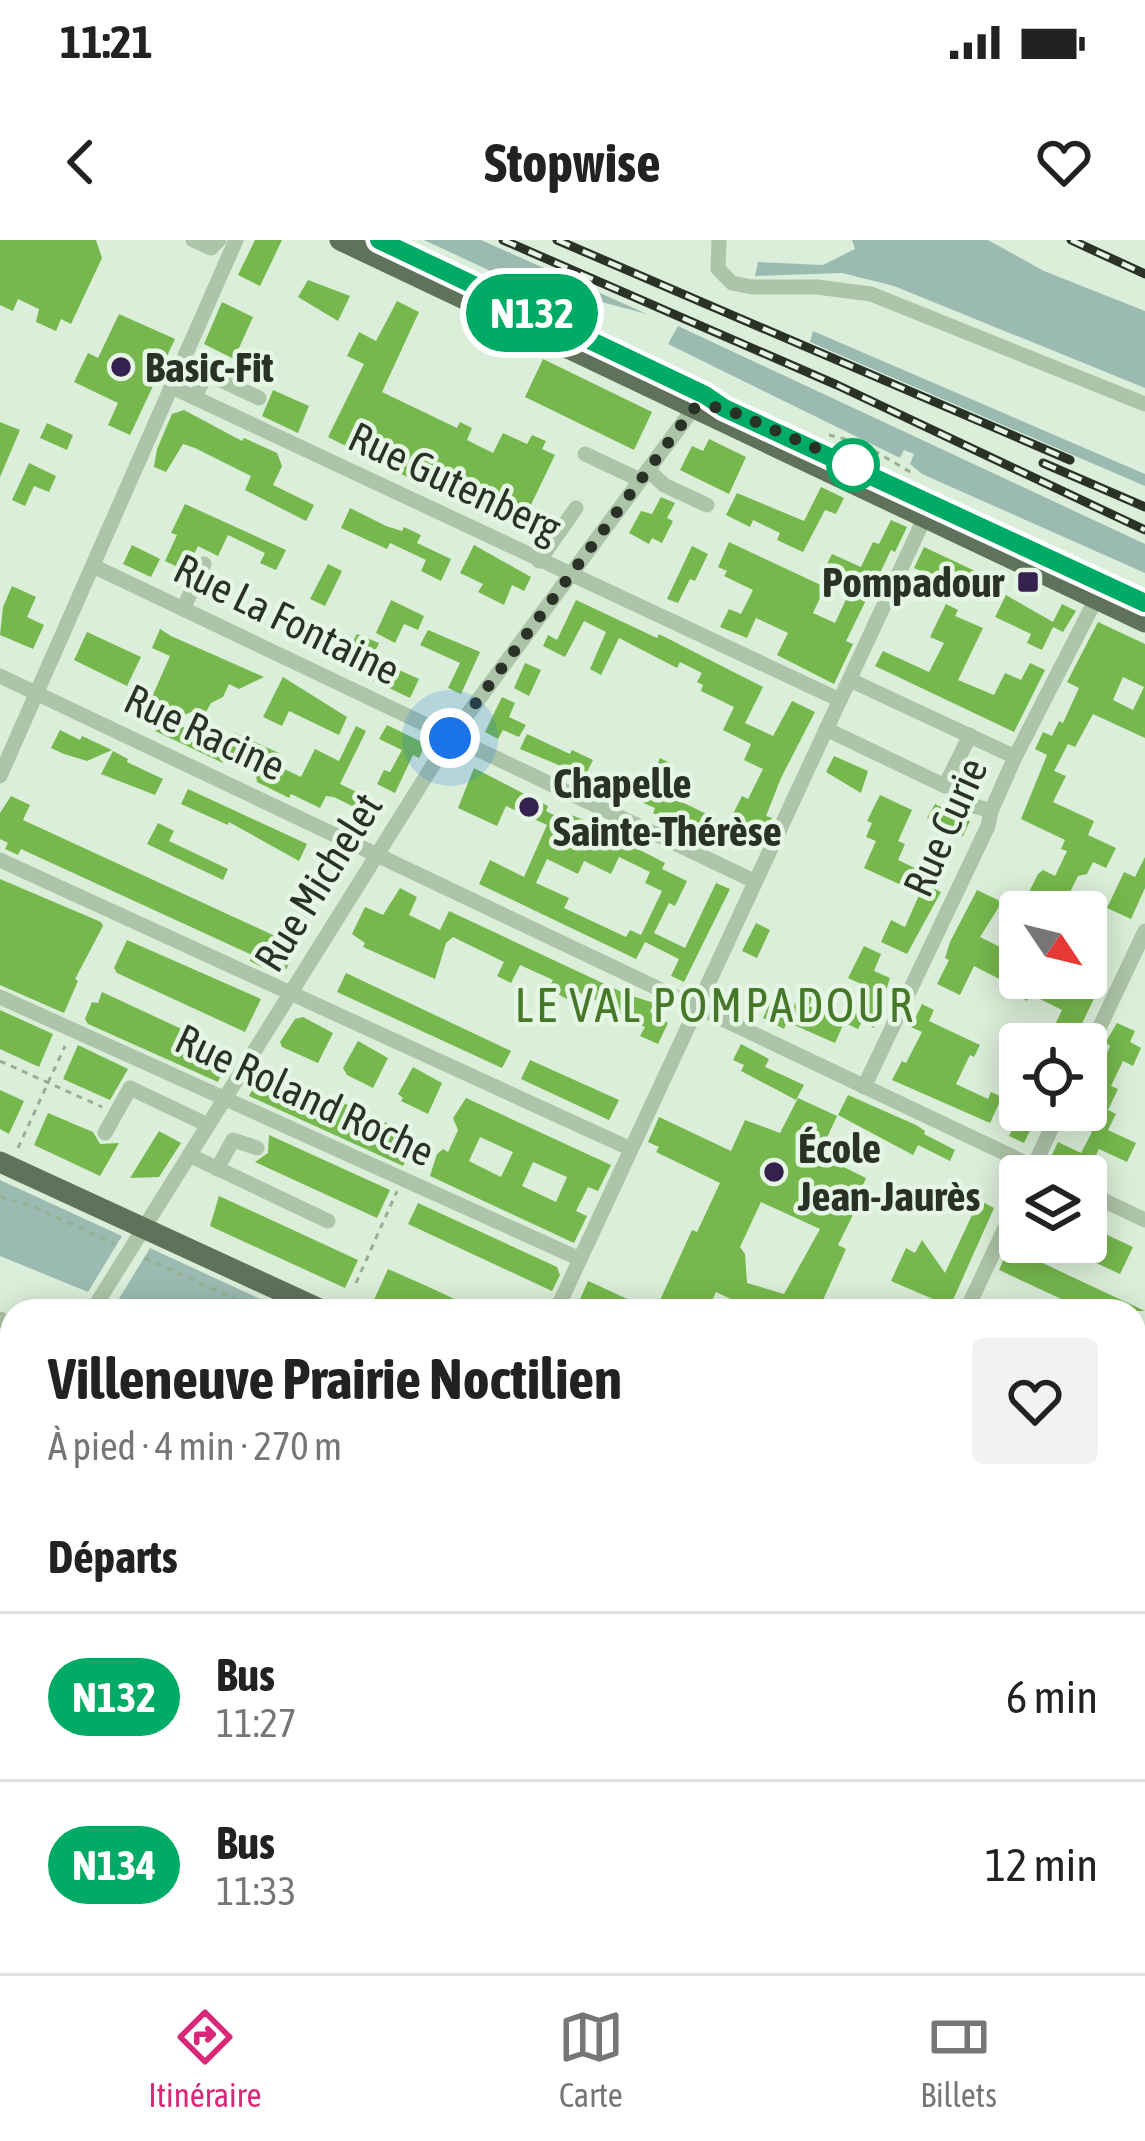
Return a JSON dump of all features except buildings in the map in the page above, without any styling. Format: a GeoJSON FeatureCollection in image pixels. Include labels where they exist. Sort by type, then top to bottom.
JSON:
{"type":"FeatureCollection","features":[{"type":"Feature","properties":{"kind":"main road"},"geometry":{"type":"LineString","coordinates":[[340,240],[1145,622]]}},
{"type":"Feature","properties":{"kind":"main road"},"geometry":{"type":"LineString","coordinates":[[379,240],[724,408],[1145,603]]}},
{"type":"Feature","properties":{"kind":"main road"},"geometry":{"type":"LineString","coordinates":[[693,409],[724,408]]}},
{"type":"Feature","properties":{"kind":"main road"},"geometry":{"type":"LineString","coordinates":[[9,1155],[143,1228],[298,1299]]}},
{"type":"Feature","properties":{"kind":"street"},"geometry":{"type":"LineString","coordinates":[[193,240],[211,248],[219,240]]}},
{"type":"Feature","properties":{"kind":"street"},"geometry":{"type":"LineString","coordinates":[[0,776],[236,240]]}},
{"type":"Feature","properties":{"kind":"street"},"geometry":{"type":"LineString","coordinates":[[719,240],[718,269],[732,283],[817,286],[871,294],[1145,404]]}},
{"type":"Feature","properties":{"kind":"street"},"geometry":{"type":"LineString","coordinates":[[195,398],[206,373],[259,398]]}},
{"type":"Feature","properties":{"kind":"street","name":"Rue Gutenberg"},"geometry":{"type":"LineString","coordinates":[[172,387],[840,700]]}},
{"type":"Feature","properties":{"kind":"street","name":"Rue Michelet"},"geometry":{"type":"LineString","coordinates":[[100,1299],[450,738],[693,409]]}},
{"type":"Feature","properties":{"kind":"street"},"geometry":{"type":"LineString","coordinates":[[585,454],[707,505]]}},
{"type":"Feature","properties":{"kind":"street"},"geometry":{"type":"LineString","coordinates":[[562,1299],[924,519],[912,492]]}},
{"type":"Feature","properties":{"kind":"street"},"geometry":{"type":"LineString","coordinates":[[539,561],[577,508]]}},
{"type":"Feature","properties":{"kind":"street"},"geometry":{"type":"LineString","coordinates":[[183,609],[204,564]]}},
{"type":"Feature","properties":{"kind":"street","name":"Rue La Fontaine"},"geometry":{"type":"LineString","coordinates":[[93,566],[754,881]]}},
{"type":"Feature","properties":{"kind":"street","name":"Rue Curie"},"geometry":{"type":"LineString","coordinates":[[864,1087],[1016,758],[1096,599]]}},
{"type":"Feature","properties":{"kind":"street","name":"Rue Racine"},"geometry":{"type":"LineString","coordinates":[[0,676],[999,1155]]}},
{"type":"Feature","properties":{"kind":"street"},"geometry":{"type":"LineString","coordinates":[[850,680],[1016,758]]}},
{"type":"Feature","properties":{"kind":"street"},"geometry":{"type":"LineString","coordinates":[[826,729],[945,787],[970,735]]}},
{"type":"Feature","properties":{"kind":"street"},"geometry":{"type":"LineString","coordinates":[[968,804],[991,811]]}},
{"type":"Feature","properties":{"kind":"street"},"geometry":{"type":"LineString","coordinates":[[0,860],[631,1149]]}},
{"type":"Feature","properties":{"kind":"street"},"geometry":{"type":"LineString","coordinates":[[1102,1023],[1145,931]]}},
{"type":"Feature","properties":{"kind":"street","name":"Rue Roland Roche"},"geometry":{"type":"LineString","coordinates":[[0,997],[580,1259]]}},
{"type":"Feature","properties":{"kind":"street"},"geometry":{"type":"LineString","coordinates":[[105,1132],[130,1088],[208,1125]]}},
{"type":"Feature","properties":{"kind":"street"},"geometry":{"type":"LineString","coordinates":[[217,1169],[233,1140],[257,1148]]}},
{"type":"Feature","properties":{"kind":"street"},"geometry":{"type":"LineString","coordinates":[[189,1155],[328,1221]]}},
{"type":"Feature","properties":{"kind":"street"},"geometry":{"type":"LineString","coordinates":[[1107,1202],[1145,1220]]}},
{"type":"Feature","properties":{"kind":"street"},"geometry":{"type":"LineString","coordinates":[[972,1299],[999,1241]]}},
{"type":"Feature","properties":{"kind":"path"},"geometry":{"type":"LineString","coordinates":[[9,1155],[72,1029]]}},
{"type":"Feature","properties":{"kind":"path"},"geometry":{"type":"LineString","coordinates":[[0,1061],[116,1114]]}},
{"type":"Feature","properties":{"kind":"path"},"geometry":{"type":"LineString","coordinates":[[356,1282],[403,1179]]}},
{"type":"Feature","properties":{"kind":"shaded area"},"geometry":{"type":"Polygon","coordinates":[[[424,240],[481,240],[647,314],[598,301],[589,317],[424,240]]]}},
{"type":"Feature","properties":{"kind":"shaded area"},"geometry":{"type":"Polygon","coordinates":[[[852,240],[988,240],[1044,271],[1145,311],[1145,388],[894,286],[842,273],[755,276],[758,262],[823,265],[855,249],[852,240]]]}},
{"type":"Feature","properties":{"kind":"shaded area"},"geometry":{"type":"Polygon","coordinates":[[[678,326],[1145,544],[1145,573],[922,474],[910,464],[914,454],[904,450],[900,458],[668,344],[678,326]]]}},
{"type":"Feature","properties":{"kind":"shaded area"},"geometry":{"type":"Polygon","coordinates":[[[813,331],[1145,474],[1145,486],[810,342],[813,331]]]}},
{"type":"Feature","properties":{"kind":"shaded area"},"geometry":{"type":"Polygon","coordinates":[[[0,1180],[122,1236],[88,1292],[0,1256],[0,1180]]]}},
{"type":"Feature","properties":{"kind":"shaded area"},"geometry":{"type":"Polygon","coordinates":[[[150,1248],[260,1299],[119,1299],[150,1248]]]}},
{"type":"Feature","properties":{"kind":"railway"},"geometry":{"type":"LineString","coordinates":[[503,240],[837,385],[1145,530]]}},
{"type":"Feature","properties":{"kind":"railway"},"geometry":{"type":"LineString","coordinates":[[557,240],[1070,460]]}},
{"type":"Feature","properties":{"kind":"railway"},"geometry":{"type":"LineString","coordinates":[[1071,240],[1145,274]]}},
{"type":"Feature","properties":{"kind":"railway"},"geometry":{"type":"LineString","coordinates":[[1043,463],[1145,507]]}},
{"type":"Feature","properties":{"kind":"bus line","name":"N132"},"geometry":{"type":"LineString","coordinates":[[379,240],[724,408],[1145,603]]}},
{"type":"Feature","properties":{"kind":"place","name":"Basic-Fit"},"geometry":{"type":"Point","coordinates":[121,367]}},
{"type":"Feature","properties":{"kind":"place","name":"Pompadour"},"geometry":{"type":"Point","coordinates":[1028,582]}},
{"type":"Feature","properties":{"kind":"place","name":"Chapelle Sainte-Thérèse"},"geometry":{"type":"Point","coordinates":[529,807]}},
{"type":"Feature","properties":{"kind":"place","name":"École Jean-Jaurès"},"geometry":{"type":"Point","coordinates":[774,1172]}},
{"type":"Feature","properties":{"kind":"district","name":"LE VAL POMPADOUR"},"geometry":{"type":"Point","coordinates":[715,1004]}},
{"type":"Feature","properties":{"kind":"route"},"geometry":{"type":"LineString","coordinates":[[450,738],[693,409],[724,408],[861,468],[853,465]]}}]}
